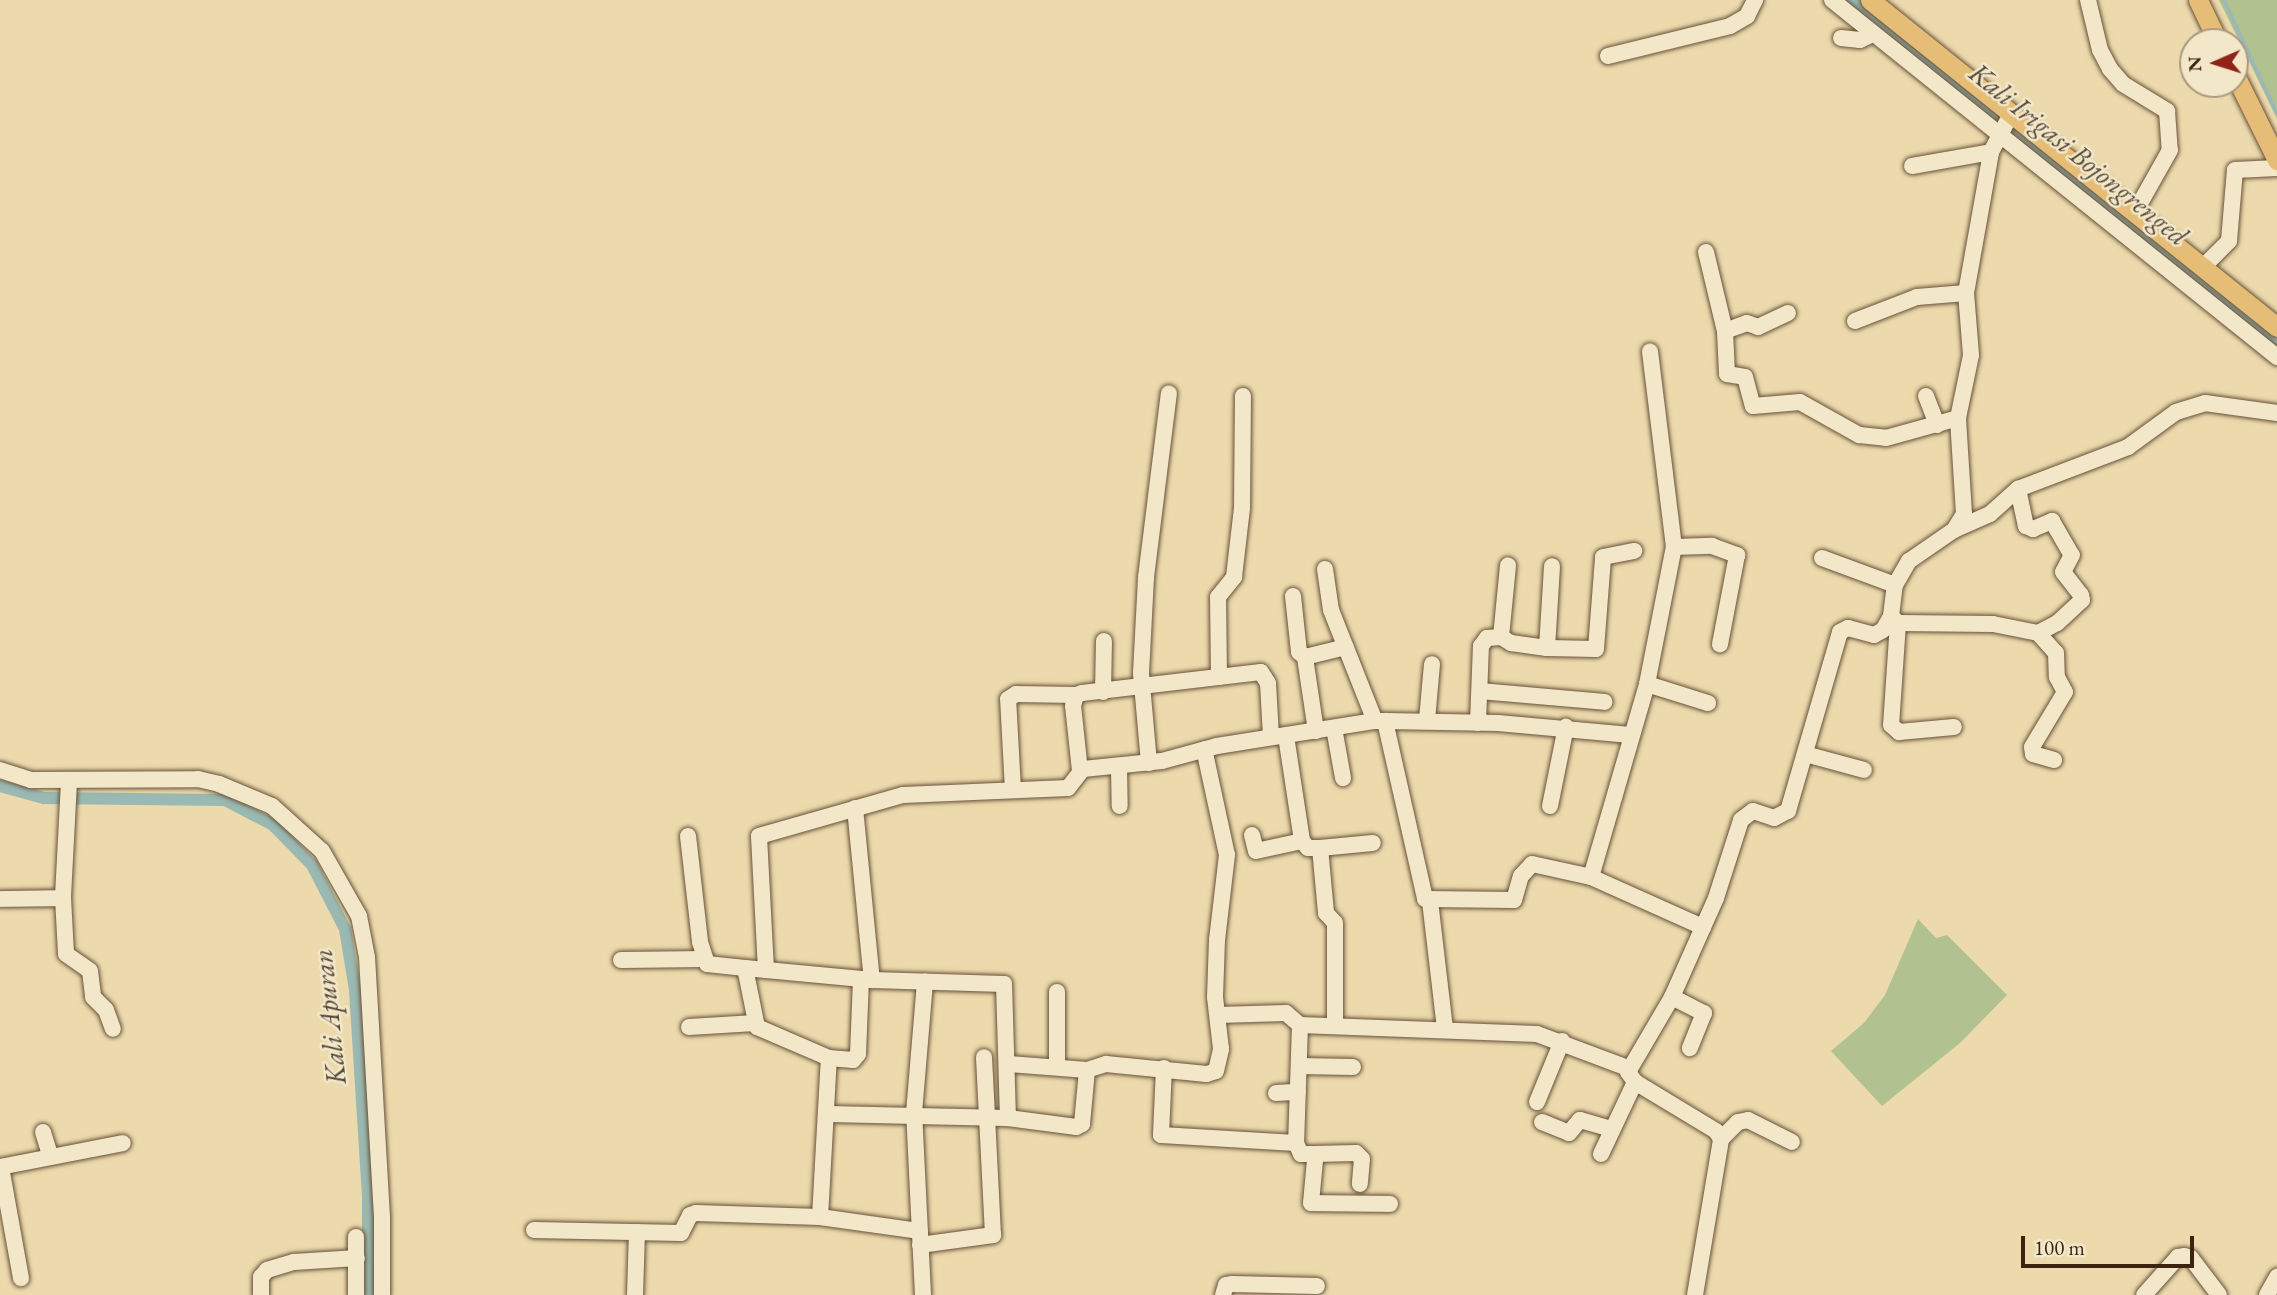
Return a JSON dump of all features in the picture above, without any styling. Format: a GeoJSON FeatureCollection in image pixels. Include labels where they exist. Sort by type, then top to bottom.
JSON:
{"type":"FeatureCollection","features":[{"type":"Feature","properties":{"kind":"main road"},"geometry":{"type":"LineString","coordinates":[[1870,0],[1889,8],[2004,124],[2135,212],[2203,267],[2230,305],[2277,327]]}},
{"type":"Feature","properties":{"kind":"main road"},"geometry":{"type":"LineString","coordinates":[[2198,0],[2211,28]]}},
{"type":"Feature","properties":{"kind":"main road"},"geometry":{"type":"LineString","coordinates":[[2246,98],[2277,160]]}},
{"type":"Feature","properties":{"kind":"street"},"geometry":{"type":"LineString","coordinates":[[1608,56],[1730,26],[1746,16],[1755,0]]}},
{"type":"Feature","properties":{"kind":"street"},"geometry":{"type":"LineString","coordinates":[[1832,0],[1873,34],[2004,124],[2230,305],[2277,357]]}},
{"type":"Feature","properties":{"kind":"street"},"geometry":{"type":"LineString","coordinates":[[2088,0],[2100,50],[2110,69],[2123,84],[2167,111],[2170,150],[2135,212]]}},
{"type":"Feature","properties":{"kind":"street"},"geometry":{"type":"LineString","coordinates":[[1841,38],[1860,40],[1873,34]]}},
{"type":"Feature","properties":{"kind":"street"},"geometry":{"type":"LineString","coordinates":[[1954,530],[1964,514],[1965,489],[1958,418],[1971,355],[1966,293],[1992,152],[2004,124]]}},
{"type":"Feature","properties":{"kind":"street"},"geometry":{"type":"LineString","coordinates":[[1912,166],[1992,152]]}},
{"type":"Feature","properties":{"kind":"street"},"geometry":{"type":"LineString","coordinates":[[2203,267],[2229,241],[2235,170],[2277,168]]}},
{"type":"Feature","properties":{"kind":"street"},"geometry":{"type":"LineString","coordinates":[[1706,252],[1725,331],[1727,374],[1745,377],[1753,406],[1800,402],[1859,435],[1886,438],[1958,418]]}},
{"type":"Feature","properties":{"kind":"street"},"geometry":{"type":"LineString","coordinates":[[1854,321],[1917,297],[1966,293]]}},
{"type":"Feature","properties":{"kind":"street"},"geometry":{"type":"LineString","coordinates":[[1725,331],[1747,323],[1757,327],[1788,313]]}},
{"type":"Feature","properties":{"kind":"street"},"geometry":{"type":"LineString","coordinates":[[1591,877],[1647,684],[1674,547],[1650,351]]}},
{"type":"Feature","properties":{"kind":"street"},"geometry":{"type":"LineString","coordinates":[[1149,763],[1142,688],[1146,577],[1169,393]]}},
{"type":"Feature","properties":{"kind":"street"},"geometry":{"type":"LineString","coordinates":[[1219,677],[1217,597],[1234,577],[1242,508],[1243,396]]}},
{"type":"Feature","properties":{"kind":"street"},"geometry":{"type":"LineString","coordinates":[[1926,396],[1937,425]]}},
{"type":"Feature","properties":{"kind":"street"},"geometry":{"type":"LineString","coordinates":[[1954,727],[1899,733],[1891,725],[1895,585],[1909,561],[1954,530],[1990,514],[2018,489],[2128,447],[2176,412],[2206,404],[2277,412]]}},
{"type":"Feature","properties":{"kind":"street"},"geometry":{"type":"LineString","coordinates":[[2018,489],[2026,526],[2032,529],[2052,522],[2072,555],[2063,572],[2082,600],[2057,623],[2038,633]]}},
{"type":"Feature","properties":{"kind":"street"},"geometry":{"type":"LineString","coordinates":[[1674,547],[1712,546],[1737,555],[1720,644]]}},
{"type":"Feature","properties":{"kind":"street"},"geometry":{"type":"LineString","coordinates":[[1478,723],[1481,646],[1487,638],[1501,637],[1511,643],[1547,648],[1596,649],[1603,558],[1634,551]]}},
{"type":"Feature","properties":{"kind":"street"},"geometry":{"type":"LineString","coordinates":[[1822,558],[1895,585]]}},
{"type":"Feature","properties":{"kind":"street"},"geometry":{"type":"LineString","coordinates":[[1501,637],[1508,565]]}},
{"type":"Feature","properties":{"kind":"street"},"geometry":{"type":"LineString","coordinates":[[1547,648],[1552,566]]}},
{"type":"Feature","properties":{"kind":"street"},"geometry":{"type":"LineString","coordinates":[[1325,569],[1329,602],[1346,647],[1380,721],[1421,895],[1430,901],[1514,900],[1521,876],[1532,864],[1591,877],[1703,927]]}},
{"type":"Feature","properties":{"kind":"street"},"geometry":{"type":"LineString","coordinates":[[1293,596],[1299,652],[1305,657],[1316,731]]}},
{"type":"Feature","properties":{"kind":"street"},"geometry":{"type":"LineString","coordinates":[[1601,1154],[1632,1075],[1672,997],[1724,878],[1741,820],[1753,811],[1774,818],[1788,811],[1840,632],[1848,628],[1874,635],[1894,619],[1993,624],[2038,633],[2056,653],[2057,677],[2066,692],[2032,747],[2033,754],[2054,760]]}},
{"type":"Feature","properties":{"kind":"street"},"geometry":{"type":"LineString","coordinates":[[1103,692],[1104,642]]}},
{"type":"Feature","properties":{"kind":"street"},"geometry":{"type":"LineString","coordinates":[[1305,657],[1346,647]]}},
{"type":"Feature","properties":{"kind":"street"},"geometry":{"type":"LineString","coordinates":[[1427,720],[1432,664]]}},
{"type":"Feature","properties":{"kind":"street"},"geometry":{"type":"LineString","coordinates":[[1013,790],[1008,699],[1016,694],[1076,695],[1256,671],[1265,675],[1302,841],[1308,848],[1373,844]]}},
{"type":"Feature","properties":{"kind":"street"},"geometry":{"type":"LineString","coordinates":[[1647,684],[1708,703]]}},
{"type":"Feature","properties":{"kind":"street"},"geometry":{"type":"LineString","coordinates":[[1480,691],[1605,702]]}},
{"type":"Feature","properties":{"kind":"street"},"geometry":{"type":"LineString","coordinates":[[766,970],[756,838],[903,795],[1068,788],[1080,771],[1073,706],[1076,695]]}},
{"type":"Feature","properties":{"kind":"street"},"geometry":{"type":"LineString","coordinates":[[1080,771],[1149,763],[1204,749],[1380,721],[1427,720],[1566,727],[1630,736]]}},
{"type":"Feature","properties":{"kind":"street"},"geometry":{"type":"LineString","coordinates":[[1550,806],[1566,727]]}},
{"type":"Feature","properties":{"kind":"street"},"geometry":{"type":"LineString","coordinates":[[1334,728],[1343,778]]}},
{"type":"Feature","properties":{"kind":"street"},"geometry":{"type":"LineString","coordinates":[[1009,1064],[1087,1070],[1106,1065],[1164,1068],[1207,1074],[1216,1071],[1221,1049],[1217,940],[1227,855],[1204,749]]}},
{"type":"Feature","properties":{"kind":"street"},"geometry":{"type":"LineString","coordinates":[[1805,754],[1864,770]]}},
{"type":"Feature","properties":{"kind":"street"},"geometry":{"type":"LineString","coordinates":[[1119,767],[1120,806]]}},
{"type":"Feature","properties":{"kind":"street"},"geometry":{"type":"LineString","coordinates":[[0,770],[31,780],[68,787],[198,779],[219,784],[272,806],[322,851],[359,916],[367,957],[382,1218],[382,1295]]}},
{"type":"Feature","properties":{"kind":"street"},"geometry":{"type":"LineString","coordinates":[[68,787],[63,898],[68,959],[90,971],[93,997],[106,1010],[113,1028]]}},
{"type":"Feature","properties":{"kind":"street"},"geometry":{"type":"LineString","coordinates":[[745,968],[755,1023],[760,1030],[829,1058],[853,1060],[858,1054],[866,979],[855,808]]}},
{"type":"Feature","properties":{"kind":"street"},"geometry":{"type":"LineString","coordinates":[[688,835],[708,965],[866,979],[1004,984],[1009,1064],[1007,1118]]}},
{"type":"Feature","properties":{"kind":"street"},"geometry":{"type":"LineString","coordinates":[[1252,835],[1256,851],[1302,841]]}},
{"type":"Feature","properties":{"kind":"street"},"geometry":{"type":"LineString","coordinates":[[1320,848],[1326,913],[1335,923],[1335,1025]]}},
{"type":"Feature","properties":{"kind":"street"},"geometry":{"type":"LineString","coordinates":[[0,899],[63,898]]}},
{"type":"Feature","properties":{"kind":"street"},"geometry":{"type":"LineString","coordinates":[[1430,901],[1445,1029]]}},
{"type":"Feature","properties":{"kind":"street"},"geometry":{"type":"LineString","coordinates":[[621,960],[705,959]]}},
{"type":"Feature","properties":{"kind":"street"},"geometry":{"type":"LineString","coordinates":[[923,1295],[914,1113],[925,981]]}},
{"type":"Feature","properties":{"kind":"street"},"geometry":{"type":"LineString","coordinates":[[1057,992],[1057,1067]]}},
{"type":"Feature","properties":{"kind":"street"},"geometry":{"type":"LineString","coordinates":[[1672,997],[1704,1013],[1690,1048]]}},
{"type":"Feature","properties":{"kind":"street"},"geometry":{"type":"LineString","coordinates":[[1218,1015],[1286,1013],[1300,1025],[1510,1031],[1562,1041],[1632,1075],[1716,1131],[1721,1139]]}},
{"type":"Feature","properties":{"kind":"street"},"geometry":{"type":"LineString","coordinates":[[689,1027],[755,1023]]}},
{"type":"Feature","properties":{"kind":"street"},"geometry":{"type":"LineString","coordinates":[[1300,1025],[1296,1143],[1301,1154],[1356,1153],[1362,1159],[1360,1184]]}},
{"type":"Feature","properties":{"kind":"street"},"geometry":{"type":"LineString","coordinates":[[1537,1102],[1562,1041]]}},
{"type":"Feature","properties":{"kind":"street"},"geometry":{"type":"LineString","coordinates":[[534,1230],[681,1233],[690,1215],[696,1213],[820,1217],[920,1238],[993,1235],[985,1119],[984,1057]]}},
{"type":"Feature","properties":{"kind":"street"},"geometry":{"type":"LineString","coordinates":[[820,1217],[829,1058]]}},
{"type":"Feature","properties":{"kind":"street"},"geometry":{"type":"LineString","coordinates":[[1299,1066],[1353,1067]]}},
{"type":"Feature","properties":{"kind":"street"},"geometry":{"type":"LineString","coordinates":[[1164,1068],[1161,1135],[1296,1143]]}},
{"type":"Feature","properties":{"kind":"street"},"geometry":{"type":"LineString","coordinates":[[826,1114],[914,1113],[985,1119],[1007,1118],[1076,1127],[1082,1124],[1087,1070]]}},
{"type":"Feature","properties":{"kind":"street"},"geometry":{"type":"LineString","coordinates":[[1276,1093],[1298,1092]]}},
{"type":"Feature","properties":{"kind":"street"},"geometry":{"type":"LineString","coordinates":[[1542,1122],[1569,1133],[1580,1120],[1612,1129]]}},
{"type":"Feature","properties":{"kind":"street"},"geometry":{"type":"LineString","coordinates":[[1696,1295],[1721,1139],[1738,1122],[1748,1120],[1792,1142]]}},
{"type":"Feature","properties":{"kind":"street"},"geometry":{"type":"LineString","coordinates":[[43,1132],[50,1155]]}},
{"type":"Feature","properties":{"kind":"street"},"geometry":{"type":"LineString","coordinates":[[22,1278],[1,1167],[50,1155],[123,1143]]}},
{"type":"Feature","properties":{"kind":"street"},"geometry":{"type":"LineString","coordinates":[[1314,1154],[1311,1203],[1390,1204]]}},
{"type":"Feature","properties":{"kind":"street"},"geometry":{"type":"LineString","coordinates":[[635,1295],[637,1232]]}},
{"type":"Feature","properties":{"kind":"street"},"geometry":{"type":"LineString","coordinates":[[356,1237],[356,1295]]}},
{"type":"Feature","properties":{"kind":"street"},"geometry":{"type":"LineString","coordinates":[[2144,1295],[2178,1257],[2184,1256],[2191,1258],[2219,1295]]}},
{"type":"Feature","properties":{"kind":"street"},"geometry":{"type":"LineString","coordinates":[[261,1295],[261,1277],[267,1270],[293,1262],[357,1258]]}},
{"type":"Feature","properties":{"kind":"street"},"geometry":{"type":"LineString","coordinates":[[2267,1295],[2277,1278]]}},
{"type":"Feature","properties":{"kind":"street"},"geometry":{"type":"LineString","coordinates":[[1223,1295],[1226,1285],[1232,1284],[1317,1286]]}},
{"type":"Feature","properties":{"kind":"green space"},"geometry":{"type":"Polygon","coordinates":[[[2219,0],[2277,0],[2277,119],[2249,62],[2249,28],[2233,28],[2219,0]]]}},
{"type":"Feature","properties":{"kind":"green space"},"geometry":{"type":"Polygon","coordinates":[[[1918,919],[1936,938],[1947,935],[2007,995],[1960,1043],[1882,1106],[1831,1051],[1864,1023],[1885,995],[1918,919]]]}},
{"type":"Feature","properties":{"kind":"waterway","name":"Kali Irigasi Bojongrenged"},"geometry":{"type":"LineString","coordinates":[[1850,0],[2277,346]]}},
{"type":"Feature","properties":{"kind":"waterway"},"geometry":{"type":"LineString","coordinates":[[2224,0],[2277,113]]}},
{"type":"Feature","properties":{"kind":"waterway","name":"Kali Apuran"},"geometry":{"type":"LineString","coordinates":[[0,786],[44,798],[225,800],[273,825],[312,865],[345,929],[355,990],[368,1199],[368,1295]]}}]}
